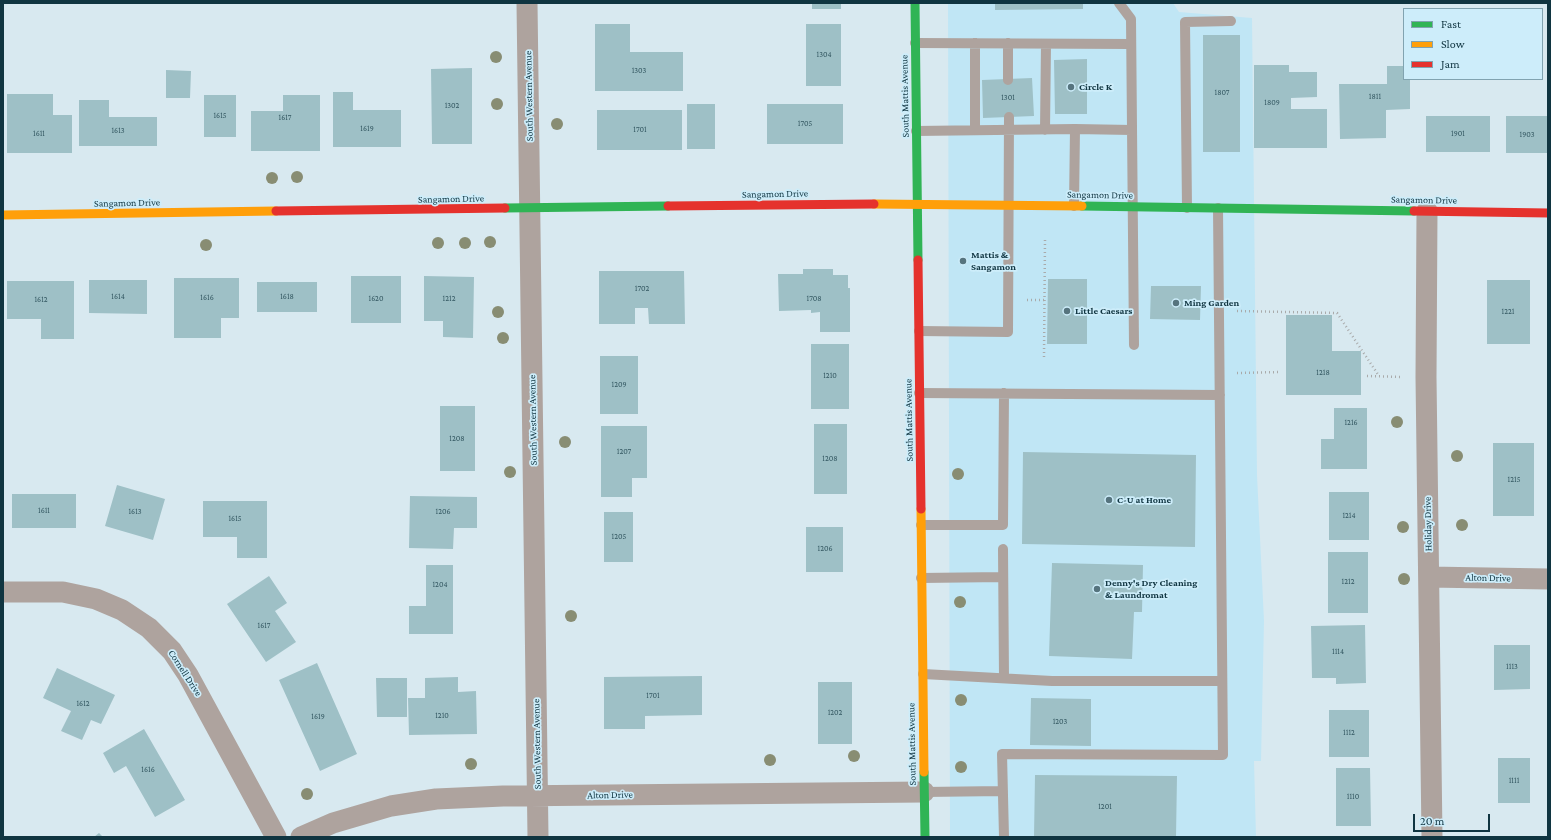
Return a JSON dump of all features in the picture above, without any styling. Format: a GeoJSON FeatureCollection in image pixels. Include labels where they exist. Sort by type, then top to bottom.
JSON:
{"type":"FeatureCollection","features":[{"type":"Feature","properties":{"kind":"street","name":"South Western Avenue"},"geometry":{"type":"LineString","coordinates":[[527,3],[538,837]]}},
{"type":"Feature","properties":{"kind":"street","name":"South Mattis Avenue"},"geometry":{"type":"LineString","coordinates":[[915,3],[925,837]]}},
{"type":"Feature","properties":{"kind":"street","name":"Sangamon Drive"},"geometry":{"type":"LineString","coordinates":[[3,215],[917,203],[1548,212]]}},
{"type":"Feature","properties":{"kind":"street","name":"Holiday Drive"},"geometry":{"type":"LineString","coordinates":[[1427,211],[1426,377],[1432,837]]}},
{"type":"Feature","properties":{"kind":"street","name":"Alton Drive"},"geometry":{"type":"LineString","coordinates":[[1429,577],[1548,579]]}},
{"type":"Feature","properties":{"kind":"street","name":"Cornell Drive"},"geometry":{"type":"LineString","coordinates":[[3,592],[63,592],[96,599],[122,610],[149,628],[172,651],[188,675],[276,837]]}},
{"type":"Feature","properties":{"kind":"street","name":"Alton Drive"},"geometry":{"type":"LineString","coordinates":[[301,837],[333,823],[391,806],[436,799],[503,796],[924,792]]}},
{"type":"Feature","properties":{"kind":"lane"},"geometry":{"type":"LineString","coordinates":[[1119,3],[1131,19],[1134,345]]}},
{"type":"Feature","properties":{"kind":"lane"},"geometry":{"type":"LineString","coordinates":[[1187,208],[1185,22],[1231,21]]}},
{"type":"Feature","properties":{"kind":"lane"},"geometry":{"type":"LineString","coordinates":[[915,43],[1131,44]]}},
{"type":"Feature","properties":{"kind":"lane"},"geometry":{"type":"LineString","coordinates":[[975,43],[975,130]]}},
{"type":"Feature","properties":{"kind":"lane"},"geometry":{"type":"LineString","coordinates":[[1008,43],[1008,80]]}},
{"type":"Feature","properties":{"kind":"lane"},"geometry":{"type":"LineString","coordinates":[[1045,130],[1046,44]]}},
{"type":"Feature","properties":{"kind":"lane"},"geometry":{"type":"LineString","coordinates":[[919,331],[1008,332],[1009,117]]}},
{"type":"Feature","properties":{"kind":"lane"},"geometry":{"type":"LineString","coordinates":[[916,131],[1075,129],[1132,130]]}},
{"type":"Feature","properties":{"kind":"lane"},"geometry":{"type":"LineString","coordinates":[[1074,206],[1075,129]]}},
{"type":"Feature","properties":{"kind":"lane"},"geometry":{"type":"LineString","coordinates":[[1004,837],[1002,754],[1223,755],[1218,208]]}},
{"type":"Feature","properties":{"kind":"lane"},"geometry":{"type":"LineString","coordinates":[[919,392],[1220,395]]}},
{"type":"Feature","properties":{"kind":"lane"},"geometry":{"type":"LineString","coordinates":[[921,525],[1003,525],[1004,393]]}},
{"type":"Feature","properties":{"kind":"lane"},"geometry":{"type":"LineString","coordinates":[[1003,549],[1004,678]]}},
{"type":"Feature","properties":{"kind":"lane"},"geometry":{"type":"LineString","coordinates":[[921,578],[1003,577]]}},
{"type":"Feature","properties":{"kind":"lane"},"geometry":{"type":"LineString","coordinates":[[923,674],[1052,681],[1222,681]]}},
{"type":"Feature","properties":{"kind":"lane"},"geometry":{"type":"LineString","coordinates":[[924,792],[1003,792]]}},
{"type":"Feature","properties":{"kind":"path"},"geometry":{"type":"LineString","coordinates":[[1044,357],[1045,239]]}},
{"type":"Feature","properties":{"kind":"path"},"geometry":{"type":"LineString","coordinates":[[1219,311],[1337,313],[1379,376]]}},
{"type":"Feature","properties":{"kind":"path"},"geometry":{"type":"LineString","coordinates":[[1220,373],[1280,372]]}},
{"type":"Feature","properties":{"kind":"path"},"geometry":{"type":"LineString","coordinates":[[1367,376],[1426,377]]}},
{"type":"Feature","properties":{"kind":"shaded area"},"geometry":{"type":"Polygon","coordinates":[[[948,3],[1173,3],[1179,12],[1252,18],[1257,475],[1264,621],[1261,761],[1254,761],[1256,837],[950,837],[948,3]]]}},
{"type":"Feature","properties":{"kind":"building"},"geometry":{"type":"Polygon","coordinates":[[[812,3],[841,3],[841,9],[812,9],[812,3]]]}},
{"type":"Feature","properties":{"kind":"building"},"geometry":{"type":"Polygon","coordinates":[[[995,3],[1083,3],[1083,9],[995,10],[995,3]]]}},
{"type":"Feature","properties":{"kind":"building"},"geometry":{"type":"Polygon","coordinates":[[[595,24],[630,24],[630,52],[683,52],[683,91],[595,91],[595,24]]]}},
{"type":"Feature","properties":{"kind":"building"},"geometry":{"type":"Polygon","coordinates":[[[806,24],[841,24],[841,86],[806,86],[806,24]]]}},
{"type":"Feature","properties":{"kind":"building"},"geometry":{"type":"Polygon","coordinates":[[[1203,35],[1240,35],[1240,152],[1203,152],[1203,35]]]}},
{"type":"Feature","properties":{"kind":"building","name":"Circle K"},"geometry":{"type":"Polygon","coordinates":[[[1087,59],[1087,114],[1055,114],[1054,60],[1087,59]]]}},
{"type":"Feature","properties":{"kind":"building"},"geometry":{"type":"Polygon","coordinates":[[[1254,65],[1289,65],[1289,72],[1317,72],[1317,97],[1291,98],[1291,109],[1327,109],[1327,148],[1254,148],[1254,65]]]}},
{"type":"Feature","properties":{"kind":"building"},"geometry":{"type":"Polygon","coordinates":[[[1387,66],[1403,66],[1403,80],[1410,80],[1410,109],[1386,110],[1386,138],[1340,139],[1339,84],[1387,84],[1387,66]]]}},
{"type":"Feature","properties":{"kind":"building"},"geometry":{"type":"Polygon","coordinates":[[[472,68],[472,144],[432,144],[431,69],[472,68]]]}},
{"type":"Feature","properties":{"kind":"building"},"geometry":{"type":"Polygon","coordinates":[[[166,70],[191,71],[190,98],[166,98],[166,70]]]}},
{"type":"Feature","properties":{"kind":"building"},"geometry":{"type":"Polygon","coordinates":[[[1032,78],[1034,116],[983,118],[982,80],[1032,78]]]}},
{"type":"Feature","properties":{"kind":"building"},"geometry":{"type":"Polygon","coordinates":[[[333,92],[353,92],[353,110],[401,110],[401,147],[333,147],[333,92]]]}},
{"type":"Feature","properties":{"kind":"building"},"geometry":{"type":"Polygon","coordinates":[[[7,94],[53,94],[53,115],[72,115],[72,153],[7,153],[7,94]]]}},
{"type":"Feature","properties":{"kind":"building"},"geometry":{"type":"Polygon","coordinates":[[[204,95],[236,95],[236,137],[204,137],[204,95]]]}},
{"type":"Feature","properties":{"kind":"building"},"geometry":{"type":"Polygon","coordinates":[[[283,95],[320,95],[320,151],[251,151],[251,111],[283,111],[283,95]]]}},
{"type":"Feature","properties":{"kind":"building"},"geometry":{"type":"Polygon","coordinates":[[[79,100],[109,100],[109,117],[157,117],[157,146],[79,146],[79,100]]]}},
{"type":"Feature","properties":{"kind":"building"},"geometry":{"type":"Polygon","coordinates":[[[687,104],[715,104],[715,149],[687,149],[687,104]]]}},
{"type":"Feature","properties":{"kind":"building"},"geometry":{"type":"Polygon","coordinates":[[[767,104],[843,104],[843,144],[767,144],[767,104]]]}},
{"type":"Feature","properties":{"kind":"building"},"geometry":{"type":"Polygon","coordinates":[[[597,110],[682,110],[682,150],[597,150],[597,110]]]}},
{"type":"Feature","properties":{"kind":"building"},"geometry":{"type":"Polygon","coordinates":[[[1426,116],[1490,116],[1490,152],[1426,152],[1426,116]]]}},
{"type":"Feature","properties":{"kind":"building"},"geometry":{"type":"Polygon","coordinates":[[[1506,116],[1548,116],[1548,153],[1506,153],[1506,116]]]}},
{"type":"Feature","properties":{"kind":"building"},"geometry":{"type":"Polygon","coordinates":[[[803,269],[833,269],[833,275],[848,275],[848,288],[850,288],[850,332],[820,332],[820,312],[811,313],[811,310],[779,311],[778,274],[803,274],[803,269]]]}},
{"type":"Feature","properties":{"kind":"building"},"geometry":{"type":"Polygon","coordinates":[[[599,271],[684,271],[685,324],[649,324],[648,308],[635,308],[635,324],[599,324],[599,271]]]}},
{"type":"Feature","properties":{"kind":"building"},"geometry":{"type":"Polygon","coordinates":[[[351,276],[401,276],[401,323],[351,323],[351,276]]]}},
{"type":"Feature","properties":{"kind":"building"},"geometry":{"type":"Polygon","coordinates":[[[424,276],[474,277],[473,338],[443,337],[443,321],[424,321],[424,276]]]}},
{"type":"Feature","properties":{"kind":"building"},"geometry":{"type":"Polygon","coordinates":[[[174,278],[239,278],[239,318],[221,318],[221,338],[174,338],[174,278]]]}},
{"type":"Feature","properties":{"kind":"building","name":"Little Caesars"},"geometry":{"type":"Polygon","coordinates":[[[1048,279],[1087,279],[1087,344],[1047,344],[1048,279]]]}},
{"type":"Feature","properties":{"kind":"building"},"geometry":{"type":"Polygon","coordinates":[[[89,280],[147,280],[147,314],[89,313],[89,280]]]}},
{"type":"Feature","properties":{"kind":"building"},"geometry":{"type":"Polygon","coordinates":[[[1487,280],[1530,280],[1530,344],[1487,344],[1487,280]]]}},
{"type":"Feature","properties":{"kind":"building"},"geometry":{"type":"Polygon","coordinates":[[[7,281],[74,281],[74,339],[41,339],[41,319],[7,319],[7,281]]]}},
{"type":"Feature","properties":{"kind":"building"},"geometry":{"type":"Polygon","coordinates":[[[257,282],[317,282],[317,312],[257,312],[257,282]]]}},
{"type":"Feature","properties":{"kind":"building","name":"Ming Garden"},"geometry":{"type":"Polygon","coordinates":[[[1151,286],[1201,286],[1200,320],[1150,319],[1151,286]]]}},
{"type":"Feature","properties":{"kind":"building"},"geometry":{"type":"Polygon","coordinates":[[[1286,315],[1332,315],[1332,351],[1361,351],[1361,395],[1286,395],[1286,315]]]}},
{"type":"Feature","properties":{"kind":"building"},"geometry":{"type":"Polygon","coordinates":[[[811,344],[849,344],[849,409],[811,409],[811,344]]]}},
{"type":"Feature","properties":{"kind":"building"},"geometry":{"type":"Polygon","coordinates":[[[600,356],[638,356],[638,414],[600,414],[600,356]]]}},
{"type":"Feature","properties":{"kind":"building"},"geometry":{"type":"Polygon","coordinates":[[[440,406],[475,406],[475,471],[440,471],[440,406]]]}},
{"type":"Feature","properties":{"kind":"building"},"geometry":{"type":"Polygon","coordinates":[[[1334,408],[1367,408],[1367,469],[1321,469],[1321,439],[1334,439],[1334,408]]]}},
{"type":"Feature","properties":{"kind":"building"},"geometry":{"type":"Polygon","coordinates":[[[814,424],[847,424],[847,494],[814,494],[814,424]]]}},
{"type":"Feature","properties":{"kind":"building"},"geometry":{"type":"Polygon","coordinates":[[[601,426],[647,426],[647,478],[632,478],[632,497],[601,497],[601,426]]]}},
{"type":"Feature","properties":{"kind":"building"},"geometry":{"type":"Polygon","coordinates":[[[1493,443],[1534,443],[1534,516],[1493,516],[1493,443]]]}},
{"type":"Feature","properties":{"kind":"building","name":"C-U at Home"},"geometry":{"type":"Polygon","coordinates":[[[1023,452],[1196,455],[1195,547],[1022,544],[1023,452]]]}},
{"type":"Feature","properties":{"kind":"building"},"geometry":{"type":"Polygon","coordinates":[[[117,485],[165,499],[153,540],[105,526],[117,485]]]}},
{"type":"Feature","properties":{"kind":"building"},"geometry":{"type":"Polygon","coordinates":[[[1329,492],[1369,492],[1369,540],[1329,540],[1329,492]]]}},
{"type":"Feature","properties":{"kind":"building"},"geometry":{"type":"Polygon","coordinates":[[[12,494],[76,494],[76,528],[12,528],[12,494]]]}},
{"type":"Feature","properties":{"kind":"building"},"geometry":{"type":"Polygon","coordinates":[[[410,496],[477,497],[477,528],[454,528],[453,549],[409,548],[410,496]]]}},
{"type":"Feature","properties":{"kind":"building"},"geometry":{"type":"Polygon","coordinates":[[[203,501],[267,501],[267,558],[237,558],[237,537],[203,537],[203,501]]]}},
{"type":"Feature","properties":{"kind":"building"},"geometry":{"type":"Polygon","coordinates":[[[604,512],[633,512],[633,562],[604,562],[604,512]]]}},
{"type":"Feature","properties":{"kind":"building"},"geometry":{"type":"Polygon","coordinates":[[[806,527],[843,527],[843,572],[806,572],[806,527]]]}},
{"type":"Feature","properties":{"kind":"building"},"geometry":{"type":"Polygon","coordinates":[[[1328,552],[1368,552],[1368,613],[1328,613],[1328,552]]]}},
{"type":"Feature","properties":{"kind":"building","name":"Denny's Dry Cleaning & Laundromat"},"geometry":{"type":"Polygon","coordinates":[[[1052,563],[1143,565],[1142,612],[1134,612],[1132,659],[1049,656],[1052,563]]]}},
{"type":"Feature","properties":{"kind":"building"},"geometry":{"type":"Polygon","coordinates":[[[426,565],[453,565],[453,634],[409,634],[409,606],[426,606],[426,565]]]}},
{"type":"Feature","properties":{"kind":"building"},"geometry":{"type":"Polygon","coordinates":[[[269,576],[287,603],[275,611],[296,642],[266,662],[227,604],[269,576]]]}},
{"type":"Feature","properties":{"kind":"building"},"geometry":{"type":"Polygon","coordinates":[[[1365,625],[1366,683],[1336,684],[1336,678],[1312,678],[1311,626],[1365,625]]]}},
{"type":"Feature","properties":{"kind":"building"},"geometry":{"type":"Polygon","coordinates":[[[1494,645],[1530,645],[1530,689],[1494,690],[1494,645]]]}},
{"type":"Feature","properties":{"kind":"building"},"geometry":{"type":"Polygon","coordinates":[[[317,663],[357,754],[320,771],[279,680],[317,663]]]}},
{"type":"Feature","properties":{"kind":"building"},"geometry":{"type":"Polygon","coordinates":[[[57,668],[115,695],[101,724],[91,720],[82,740],[61,731],[71,711],[43,698],[57,668]]]}},
{"type":"Feature","properties":{"kind":"building"},"geometry":{"type":"Polygon","coordinates":[[[702,676],[702,715],[645,716],[645,729],[604,729],[604,677],[702,676]]]}},
{"type":"Feature","properties":{"kind":"building"},"geometry":{"type":"Polygon","coordinates":[[[458,677],[458,692],[476,691],[477,734],[409,735],[408,698],[425,698],[425,678],[458,677]]]}},
{"type":"Feature","properties":{"kind":"building"},"geometry":{"type":"Polygon","coordinates":[[[376,678],[407,678],[407,717],[377,717],[376,678]]]}},
{"type":"Feature","properties":{"kind":"building"},"geometry":{"type":"Polygon","coordinates":[[[818,682],[852,682],[852,744],[818,744],[818,682]]]}},
{"type":"Feature","properties":{"kind":"building"},"geometry":{"type":"Polygon","coordinates":[[[1031,698],[1091,699],[1091,746],[1030,745],[1031,698]]]}},
{"type":"Feature","properties":{"kind":"building"},"geometry":{"type":"Polygon","coordinates":[[[1329,710],[1369,710],[1369,757],[1329,757],[1329,710]]]}},
{"type":"Feature","properties":{"kind":"building"},"geometry":{"type":"Polygon","coordinates":[[[144,729],[185,800],[155,817],[126,766],[114,773],[103,753],[144,729]]]}},
{"type":"Feature","properties":{"kind":"building"},"geometry":{"type":"Polygon","coordinates":[[[1498,758],[1530,758],[1530,803],[1498,803],[1498,758]]]}},
{"type":"Feature","properties":{"kind":"building"},"geometry":{"type":"Polygon","coordinates":[[[1336,768],[1370,768],[1371,826],[1336,826],[1336,768]]]}},
{"type":"Feature","properties":{"kind":"building"},"geometry":{"type":"Polygon","coordinates":[[[1035,775],[1177,776],[1176,837],[1034,837],[1035,775]]]}},
{"type":"Feature","properties":{"kind":"building"},"geometry":{"type":"Polygon","coordinates":[[[99,833],[103,837],[94,837],[99,833]]]}},
{"type":"Feature","properties":{"kind":"building"},"geometry":{"type":"Polygon","coordinates":[[[1354,836],[1354,837],[1297,837],[1354,836]]]}},
{"type":"Feature","properties":{"kind":"traffic: fast"},"geometry":{"type":"LineString","coordinates":[[915,3],[918,260]]}},
{"type":"Feature","properties":{"kind":"traffic: fast"},"geometry":{"type":"LineString","coordinates":[[505,208],[668,206]]}},
{"type":"Feature","properties":{"kind":"traffic: fast"},"geometry":{"type":"LineString","coordinates":[[1082,206],[1414,211]]}},
{"type":"Feature","properties":{"kind":"traffic: fast"},"geometry":{"type":"LineString","coordinates":[[924,772],[925,837]]}},
{"type":"Feature","properties":{"kind":"traffic: slow"},"geometry":{"type":"LineString","coordinates":[[874,204],[1082,206]]}},
{"type":"Feature","properties":{"kind":"traffic: slow"},"geometry":{"type":"LineString","coordinates":[[3,215],[276,211]]}},
{"type":"Feature","properties":{"kind":"traffic: slow"},"geometry":{"type":"LineString","coordinates":[[921,509],[924,772]]}},
{"type":"Feature","properties":{"kind":"traffic: jam"},"geometry":{"type":"LineString","coordinates":[[668,206],[874,204]]}},
{"type":"Feature","properties":{"kind":"traffic: jam"},"geometry":{"type":"LineString","coordinates":[[276,211],[505,208]]}},
{"type":"Feature","properties":{"kind":"traffic: jam"},"geometry":{"type":"LineString","coordinates":[[1414,211],[1548,213]]}},
{"type":"Feature","properties":{"kind":"traffic: jam"},"geometry":{"type":"LineString","coordinates":[[918,260],[921,509]]}},
{"type":"Feature","properties":{"kind":"place","name":"Circle K"},"geometry":{"type":"Point","coordinates":[1071,87]}},
{"type":"Feature","properties":{"kind":"place","name":"Mattis & Sangamon"},"geometry":{"type":"Point","coordinates":[963,261]}},
{"type":"Feature","properties":{"kind":"place","name":"Ming Garden"},"geometry":{"type":"Point","coordinates":[1176,303]}},
{"type":"Feature","properties":{"kind":"place","name":"Little Caesars"},"geometry":{"type":"Point","coordinates":[1067,311]}},
{"type":"Feature","properties":{"kind":"place","name":"C-U at Home"},"geometry":{"type":"Point","coordinates":[1109,500]}},
{"type":"Feature","properties":{"kind":"place","name":"Denny's Dry Cleaning & Laundromat"},"geometry":{"type":"Point","coordinates":[1097,589]}}]}
